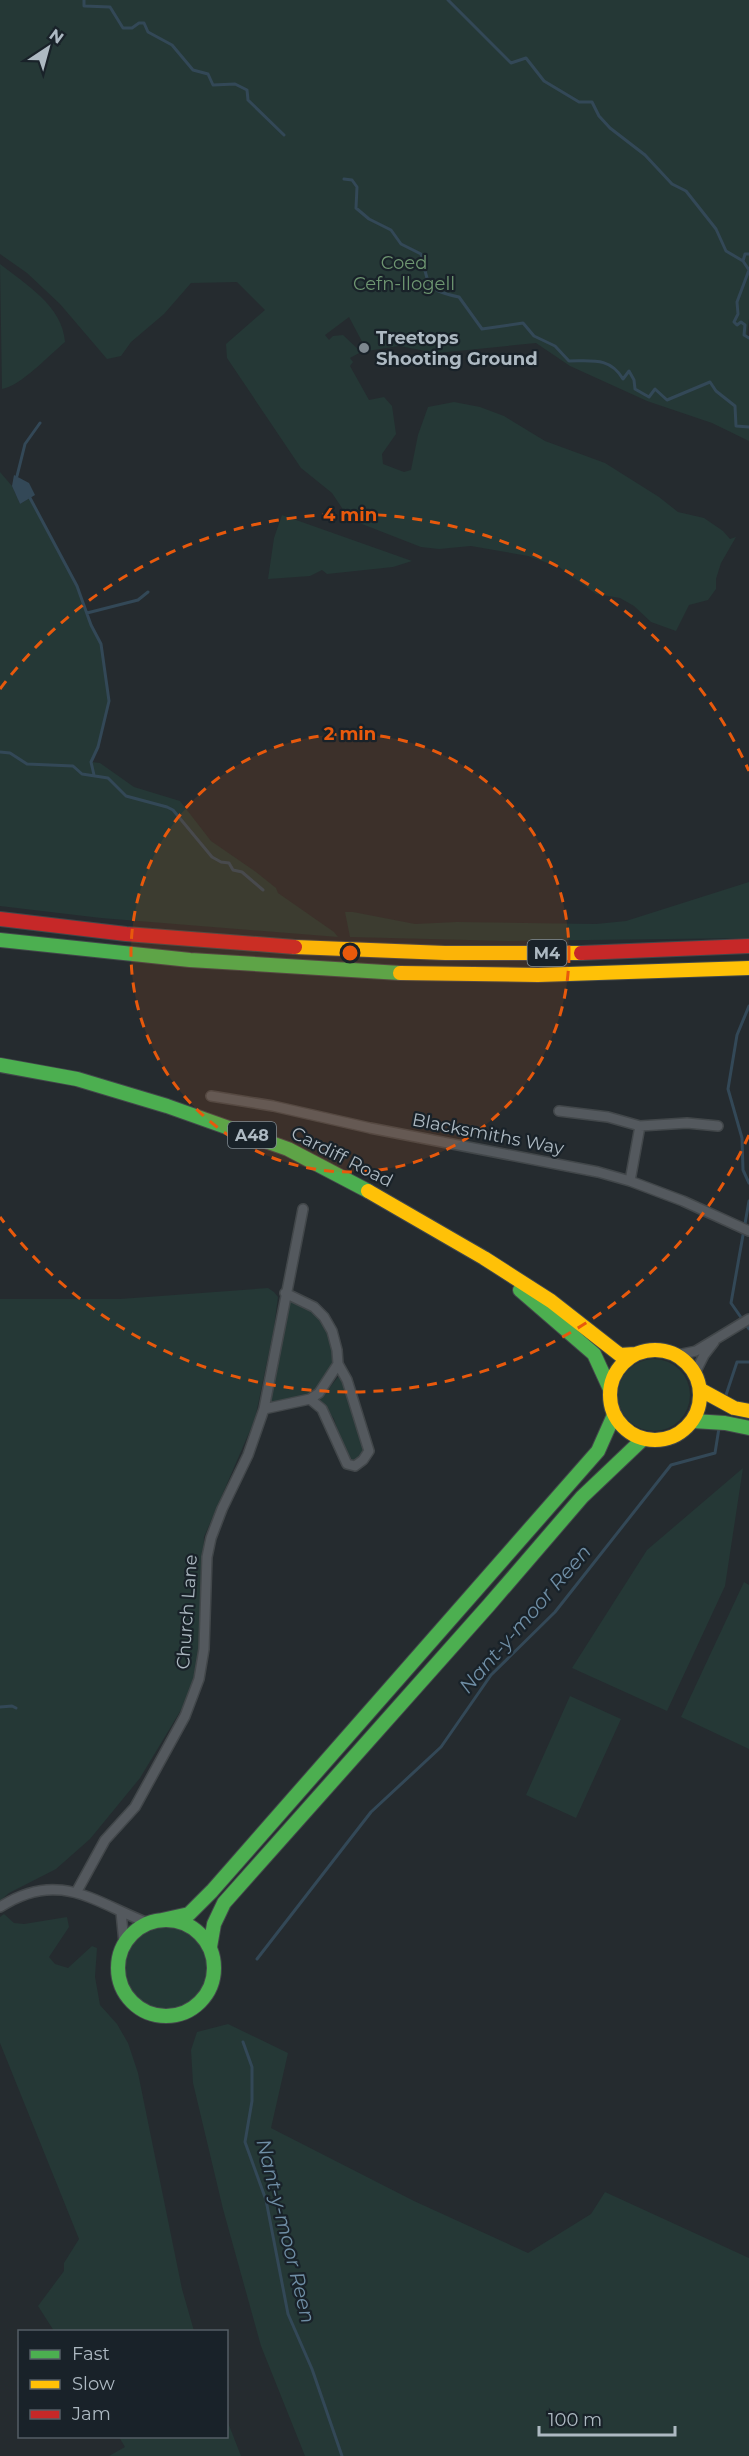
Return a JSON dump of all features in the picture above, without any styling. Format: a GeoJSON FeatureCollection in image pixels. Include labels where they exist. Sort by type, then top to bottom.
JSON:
{"type":"FeatureCollection","features":[{"type":"Feature","properties":{"kind":"main road","name":"M4"},"geometry":{"type":"LineString","coordinates":[[0,919],[176,938],[340,949],[509,954],[749,946]]}},
{"type":"Feature","properties":{"kind":"main road","name":"M4"},"geometry":{"type":"LineString","coordinates":[[0,940],[181,960],[343,970],[507,975],[749,968]]}},
{"type":"Feature","properties":{"kind":"main road","name":"Cardiff Road"},"geometry":{"type":"LineString","coordinates":[[0,1065],[77,1079],[166,1106],[278,1145],[397,1206],[484,1258],[551,1301],[620,1355],[635,1354]]}},
{"type":"Feature","properties":{"kind":"main road","name":"Cardiff Road"},"geometry":{"type":"LineString","coordinates":[[484,1258],[594,1354],[610,1389]]}},
{"type":"Feature","properties":{"kind":"main road"},"geometry":{"type":"LineString","coordinates":[[649,1350],[663,1350],[677,1355],[695,1373],[701,1390],[700,1406],[693,1421],[682,1432],[668,1439],[643,1439],[626,1431],[614,1415],[610,1403],[610,1389],[614,1375],[623,1363],[635,1354],[649,1350]]}},
{"type":"Feature","properties":{"kind":"main road"},"geometry":{"type":"LineString","coordinates":[[701,1390],[734,1408],[749,1411]]}},
{"type":"Feature","properties":{"kind":"main road"},"geometry":{"type":"LineString","coordinates":[[162,1920],[177,1921],[190,1926],[201,1935],[214,1957],[215,1973],[210,1989],[198,2006],[183,2014],[166,2017],[150,2014],[135,2006],[124,1993],[118,1976],[118,1959],[124,1943],[135,1931],[148,1923],[189,1914],[212,1891],[598,1451],[614,1415]]}},
{"type":"Feature","properties":{"kind":"main road"},"geometry":{"type":"LineString","coordinates":[[693,1421],[725,1423],[749,1428]]}},
{"type":"Feature","properties":{"kind":"main road"},"geometry":{"type":"LineString","coordinates":[[210,1947],[211,1929],[224,1903],[298,1815],[606,1472],[643,1439]]}},
{"type":"Feature","properties":{"kind":"street","name":"Blacksmiths Way"},"geometry":{"type":"LineString","coordinates":[[211,1096],[273,1106],[630,1181],[731,1222],[749,1232]]}},
{"type":"Feature","properties":{"kind":"street"},"geometry":{"type":"LineString","coordinates":[[559,1111],[608,1117],[640,1126],[687,1123],[718,1126]]}},
{"type":"Feature","properties":{"kind":"street"},"geometry":{"type":"LineString","coordinates":[[630,1181],[640,1126]]}},
{"type":"Feature","properties":{"kind":"street","name":"Church Lane"},"geometry":{"type":"LineString","coordinates":[[77,1891],[105,1840],[135,1807],[185,1716],[199,1679],[204,1649],[207,1557],[211,1538],[248,1455],[264,1409],[303,1209]]}},
{"type":"Feature","properties":{"kind":"street"},"geometry":{"type":"LineString","coordinates":[[285,1293],[314,1307],[324,1317],[332,1331],[338,1364],[347,1380],[369,1451],[363,1460],[355,1466],[347,1464],[322,1409],[310,1399]]}},
{"type":"Feature","properties":{"kind":"street"},"geometry":{"type":"LineString","coordinates":[[677,1355],[696,1351],[749,1319]]}},
{"type":"Feature","properties":{"kind":"street"},"geometry":{"type":"LineString","coordinates":[[695,1373],[704,1355],[718,1338]]}},
{"type":"Feature","properties":{"kind":"street"},"geometry":{"type":"LineString","coordinates":[[264,1409],[310,1399],[319,1393],[338,1364]]}},
{"type":"Feature","properties":{"kind":"street"},"geometry":{"type":"LineString","coordinates":[[0,1907],[13,1899],[51,1889],[77,1891],[148,1923]]}},
{"type":"Feature","properties":{"kind":"street"},"geometry":{"type":"LineString","coordinates":[[121,1912],[124,1943]]}},
{"type":"Feature","properties":{"kind":"green space","name":"Coed Cefn-llogell"},"geometry":{"type":"Polygon","coordinates":[[[0,0],[749,0],[749,319],[747,336],[749,338],[749,441],[712,423],[647,401],[570,366],[536,343],[437,353],[399,346],[367,351],[349,317],[325,335],[329,340],[333,336],[343,335],[361,352],[350,358],[353,362],[350,366],[369,400],[384,397],[392,406],[396,434],[382,454],[383,464],[404,472],[411,470],[418,435],[428,407],[454,402],[480,407],[504,416],[545,441],[605,463],[659,497],[678,512],[704,518],[723,531],[730,539],[736,537],[721,563],[716,579],[716,589],[708,600],[689,605],[676,631],[651,622],[634,606],[620,598],[596,594],[559,567],[528,556],[471,546],[439,549],[421,547],[344,517],[342,508],[332,493],[301,468],[227,358],[226,344],[265,310],[237,282],[191,283],[164,314],[131,342],[121,356],[107,359],[60,304],[27,273],[0,254],[0,0]]]}},
{"type":"Feature","properties":{"kind":"green space"},"geometry":{"type":"Polygon","coordinates":[[[0,264],[31,288],[50,307],[58,317],[65,342],[18,382],[2,389],[0,264]]]}},
{"type":"Feature","properties":{"kind":"green space"},"geometry":{"type":"Polygon","coordinates":[[[0,472],[12,486],[20,504],[30,498],[77,586],[91,625],[101,644],[109,701],[92,762],[100,763],[134,787],[180,801],[211,841],[256,872],[276,888],[278,893],[338,937],[101,918],[0,906],[0,472]]]}},
{"type":"Feature","properties":{"kind":"green space"},"geometry":{"type":"Polygon","coordinates":[[[282,515],[412,561],[393,567],[327,574],[322,570],[310,576],[268,579],[274,538],[282,515]]]}},
{"type":"Feature","properties":{"kind":"green space"},"geometry":{"type":"Polygon","coordinates":[[[749,882],[749,938],[508,941],[350,937],[345,912],[415,924],[457,922],[596,924],[626,921],[749,882]]]}},
{"type":"Feature","properties":{"kind":"green space"},"geometry":{"type":"Polygon","coordinates":[[[268,1288],[278,1297],[274,1328],[255,1419],[204,1537],[201,1652],[197,1672],[184,1705],[140,1778],[90,1839],[56,1869],[9,1893],[0,1901],[0,1299],[120,1299],[268,1288]]]}},
{"type":"Feature","properties":{"kind":"green space"},"geometry":{"type":"Polygon","coordinates":[[[292,1300],[312,1311],[323,1322],[336,1358],[324,1381],[311,1394],[270,1405],[289,1302],[292,1300]]]}},
{"type":"Feature","properties":{"kind":"green space"},"geometry":{"type":"Polygon","coordinates":[[[654,1359],[674,1365],[684,1375],[690,1395],[684,1415],[674,1425],[654,1431],[634,1425],[624,1415],[618,1395],[624,1375],[634,1365],[654,1359]]]}},
{"type":"Feature","properties":{"kind":"green space"},"geometry":{"type":"Polygon","coordinates":[[[338,1377],[344,1380],[365,1453],[355,1461],[346,1456],[334,1419],[320,1400],[338,1377]]]}},
{"type":"Feature","properties":{"kind":"green space"},"geometry":{"type":"Polygon","coordinates":[[[743,1468],[725,1586],[667,1711],[572,1668],[647,1550],[743,1468]]]}},
{"type":"Feature","properties":{"kind":"green space"},"geometry":{"type":"Polygon","coordinates":[[[744,1582],[749,1585],[749,1749],[681,1717],[744,1582]]]}},
{"type":"Feature","properties":{"kind":"green space"},"geometry":{"type":"Polygon","coordinates":[[[570,1696],[621,1719],[576,1818],[526,1795],[570,1696]]]}},
{"type":"Feature","properties":{"kind":"green space"},"geometry":{"type":"Polygon","coordinates":[[[4,1914],[14,1923],[24,1924],[67,1917],[69,1927],[49,1957],[55,1964],[68,1968],[92,1946],[97,1948],[95,1977],[100,2005],[117,2024],[128,2043],[138,2073],[182,2289],[194,2330],[53,2330],[38,2306],[64,2271],[64,2263],[79,2239],[0,2043],[0,1917],[4,1914]]]}},
{"type":"Feature","properties":{"kind":"green space"},"geometry":{"type":"Polygon","coordinates":[[[158,1927],[174,1927],[189,1934],[200,1945],[207,1960],[204,1984],[195,1997],[174,2009],[158,2009],[143,2002],[132,1991],[125,1976],[125,1960],[132,1945],[143,1934],[158,1927]]]}},
{"type":"Feature","properties":{"kind":"green space"},"geometry":{"type":"Polygon","coordinates":[[[228,2024],[288,2053],[271,2128],[414,2201],[528,2253],[591,2214],[605,2192],[749,2258],[749,2456],[305,2456],[261,2346],[223,2209],[193,2083],[191,2050],[197,2032],[228,2024]]]}},
{"type":"Feature","properties":{"kind":"green space"},"geometry":{"type":"Polygon","coordinates":[[[228,2423],[241,2456],[109,2456],[125,2447],[120,2438],[228,2438],[228,2423]]]}},
{"type":"Feature","properties":{"kind":"water"},"geometry":{"type":"Polygon","coordinates":[[[14,475],[29,483],[35,495],[20,504],[12,486],[14,475]]]}},
{"type":"Feature","properties":{"kind":"waterway"},"geometry":{"type":"LineString","coordinates":[[84,0],[84,6],[110,7],[123,28],[132,28],[139,23],[144,23],[148,32],[172,45],[193,70],[208,74],[213,85],[235,84],[247,90],[248,100],[284,135]]}},
{"type":"Feature","properties":{"kind":"waterway"},"geometry":{"type":"LineString","coordinates":[[448,0],[511,63],[526,58],[544,81],[579,102],[592,102],[599,116],[610,128],[645,155],[672,184],[686,191],[716,229],[726,251],[743,261],[749,270],[737,302],[738,314],[734,322],[737,325],[741,322],[745,325],[744,335],[749,338]]}},
{"type":"Feature","properties":{"kind":"waterway"},"geometry":{"type":"LineString","coordinates":[[344,179],[352,180],[357,187],[356,208],[369,219],[391,230],[401,244],[421,254],[430,284],[440,292],[459,297],[482,329],[523,323],[534,336],[555,346],[569,361],[600,362],[612,367],[623,379],[629,371],[634,380],[635,389],[649,397],[655,389],[667,400],[710,382],[716,391],[735,406],[736,426],[749,427]]}},
{"type":"Feature","properties":{"kind":"waterway"},"geometry":{"type":"LineString","coordinates":[[743,261],[745,254],[749,254]]}},
{"type":"Feature","properties":{"kind":"waterway"},"geometry":{"type":"LineString","coordinates":[[17,476],[25,444],[40,423]]}},
{"type":"Feature","properties":{"kind":"waterway"},"geometry":{"type":"LineString","coordinates":[[30,498],[77,586],[91,625],[101,644],[109,701],[98,747],[91,762],[94,775]]}},
{"type":"Feature","properties":{"kind":"waterway"},"geometry":{"type":"LineString","coordinates":[[87,613],[138,600],[148,592]]}},
{"type":"Feature","properties":{"kind":"waterway","name":"Nant-y-moor Reen"},"geometry":{"type":"LineString","coordinates":[[0,752],[10,753],[27,764],[73,766],[82,774],[108,778],[126,796],[173,810],[212,857],[229,863],[233,870],[242,872],[263,890]]}},
{"type":"Feature","properties":{"kind":"waterway"},"geometry":{"type":"LineString","coordinates":[[749,1006],[737,1035],[728,1089],[742,1138],[743,1170],[749,1183]]}},
{"type":"Feature","properties":{"kind":"waterway","name":"Nant-y-moor Reen"},"geometry":{"type":"LineString","coordinates":[[749,1201],[731,1303],[749,1329]]}},
{"type":"Feature","properties":{"kind":"waterway","name":"Nant-y-moor Reen"},"geometry":{"type":"LineString","coordinates":[[725,1398],[737,1362],[749,1362]]}},
{"type":"Feature","properties":{"kind":"waterway","name":"Nant-y-moor Reen"},"geometry":{"type":"LineString","coordinates":[[257,1959],[371,1812],[441,1747],[491,1675],[555,1612],[671,1465],[715,1453],[719,1428]]}},
{"type":"Feature","properties":{"kind":"waterway"},"geometry":{"type":"LineString","coordinates":[[0,1707],[16,1708]]}},
{"type":"Feature","properties":{"kind":"waterway","name":"Nant-y-moor Reen"},"geometry":{"type":"LineString","coordinates":[[243,2042],[252,2067],[252,2101],[245,2142],[266,2200],[288,2314],[312,2369],[342,2456]]}},
{"type":"Feature","properties":{"kind":"traffic: fast"},"geometry":{"type":"LineString","coordinates":[[0,940],[190,960],[400,973]]}},
{"type":"Feature","properties":{"kind":"traffic: fast"},"geometry":{"type":"LineString","coordinates":[[0,1065],[77,1079],[167,1106],[288,1149],[368,1191]]}},
{"type":"Feature","properties":{"kind":"traffic: fast"},"geometry":{"type":"LineString","coordinates":[[520,1290],[594,1354],[610,1389]]}},
{"type":"Feature","properties":{"kind":"traffic: fast"},"geometry":{"type":"LineString","coordinates":[[162,1920],[189,1914],[212,1891],[598,1451],[614,1415]]}},
{"type":"Feature","properties":{"kind":"traffic: fast"},"geometry":{"type":"LineString","coordinates":[[693,1421],[725,1423],[749,1428]]}},
{"type":"Feature","properties":{"kind":"traffic: fast"},"geometry":{"type":"LineString","coordinates":[[210,1947],[214,1924],[224,1903],[582,1497],[643,1439]]}},
{"type":"Feature","properties":{"kind":"traffic: fast"},"geometry":{"type":"LineString","coordinates":[[157,1920],[175,1920],[193,1928],[206,1941],[214,1959],[214,1968],[211,1987],[193,2008],[175,2016],[157,2016],[139,2008],[126,1995],[118,1977],[118,1959],[126,1941],[139,1928],[157,1920]]}},
{"type":"Feature","properties":{"kind":"traffic: slow"},"geometry":{"type":"LineString","coordinates":[[295,947],[445,953],[581,953]]}},
{"type":"Feature","properties":{"kind":"traffic: slow"},"geometry":{"type":"LineString","coordinates":[[400,973],[538,975],[749,968]]}},
{"type":"Feature","properties":{"kind":"traffic: slow"},"geometry":{"type":"LineString","coordinates":[[368,1191],[484,1258],[551,1301],[620,1355],[635,1354]]}},
{"type":"Feature","properties":{"kind":"traffic: slow"},"geometry":{"type":"LineString","coordinates":[[655,1350],[672,1353],[687,1363],[697,1378],[700,1395],[697,1412],[687,1427],[672,1437],[655,1440],[638,1437],[623,1427],[613,1412],[610,1395],[613,1378],[623,1363],[638,1353],[655,1350]]}},
{"type":"Feature","properties":{"kind":"traffic: slow"},"geometry":{"type":"LineString","coordinates":[[701,1390],[734,1408],[749,1411]]}},
{"type":"Feature","properties":{"kind":"traffic: jam"},"geometry":{"type":"LineString","coordinates":[[0,919],[126,934],[295,947]]}},
{"type":"Feature","properties":{"kind":"traffic: jam"},"geometry":{"type":"LineString","coordinates":[[581,953],[749,946]]}},
{"type":"Feature","properties":{"kind":"place","name":"Treetops Shooting Ground"},"geometry":{"type":"Point","coordinates":[364,348]}}]}
